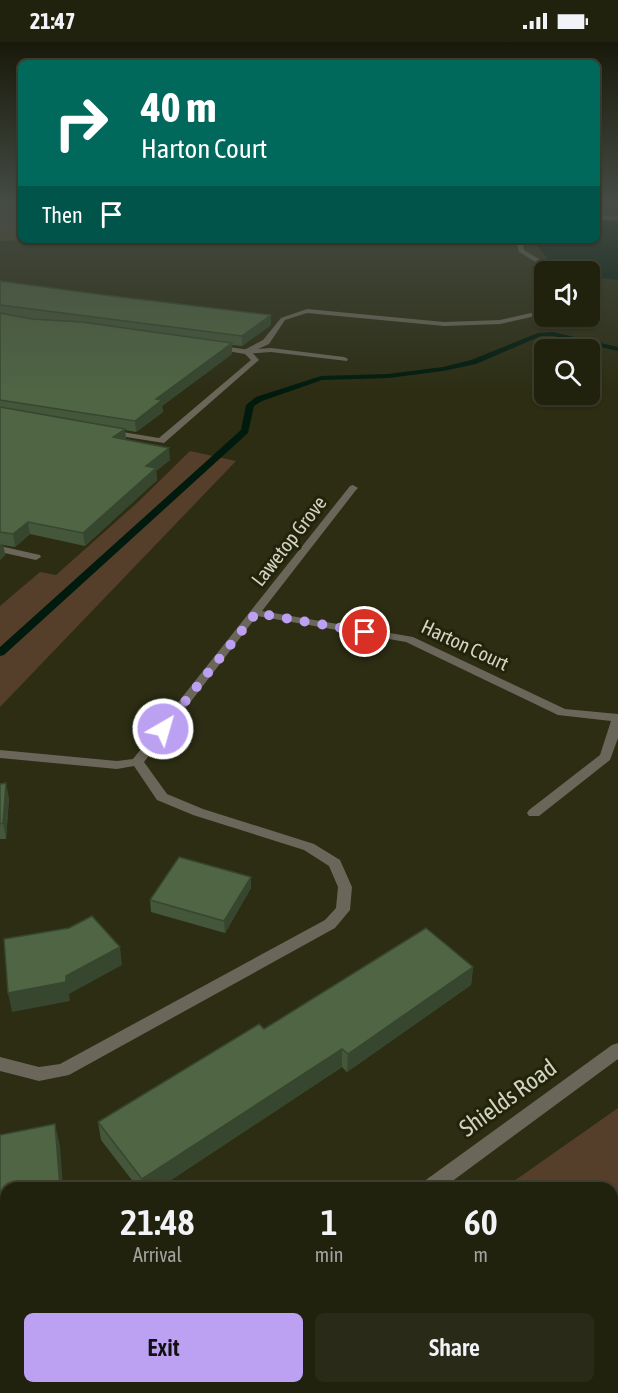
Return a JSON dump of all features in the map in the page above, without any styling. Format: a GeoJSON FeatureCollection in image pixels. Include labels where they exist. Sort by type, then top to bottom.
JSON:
{"type":"FeatureCollection","features":[{"type":"Feature","properties":{"kind":"street"},"geometry":{"type":"LineString","coordinates":[[248,352],[266,342],[282,319],[307,311],[444,324],[500,322],[534,314]]}},
{"type":"Feature","properties":{"kind":"street"},"geometry":{"type":"LineString","coordinates":[[208,345],[248,352],[271,350],[344,359]]}},
{"type":"Feature","properties":{"kind":"street"},"geometry":{"type":"LineString","coordinates":[[104,431],[161,441],[255,360],[248,352]]}},
{"type":"Feature","properties":{"kind":"street","name":"Lawetop Grove"},"geometry":{"type":"LineString","coordinates":[[137,762],[353,488]]}},
{"type":"Feature","properties":{"kind":"street"},"geometry":{"type":"LineString","coordinates":[[0,549],[36,557]]}},
{"type":"Feature","properties":{"kind":"street","name":"Harton Court"},"geometry":{"type":"LineString","coordinates":[[256,613],[409,639],[562,712],[618,718],[606,757],[534,813]]}},
{"type":"Feature","properties":{"kind":"street"},"geometry":{"type":"LineString","coordinates":[[0,754],[117,765],[137,762],[162,797],[198,812],[309,847],[335,863],[345,887],[343,910],[330,924],[63,1070],[39,1074],[0,1064]]}},
{"type":"Feature","properties":{"kind":"street","name":"Shields Road"},"geometry":{"type":"LineString","coordinates":[[437,1182],[618,1050]]}},
{"type":"Feature","properties":{"kind":"shaded area"},"geometry":{"type":"Polygon","coordinates":[[[600,266],[618,266],[618,280],[600,278],[600,266]]]}},
{"type":"Feature","properties":{"kind":"shaded area"},"geometry":{"type":"Polygon","coordinates":[[[190,451],[236,461],[0,707],[0,606],[40,572],[56,575],[138,502],[190,451]]]}},
{"type":"Feature","properties":{"kind":"shaded area"},"geometry":{"type":"Polygon","coordinates":[[[618,1108],[618,1182],[513,1182],[618,1108]]]}},
{"type":"Feature","properties":{"kind":"building"},"geometry":{"type":"Polygon","coordinates":[[[0,281],[271,315],[242,336],[0,305],[0,281]]]}},
{"type":"Feature","properties":{"kind":"building"},"geometry":{"type":"Polygon","coordinates":[[[0,313],[32,319],[82,322],[232,343],[156,399],[162,400],[135,421],[0,400],[0,313]]]}},
{"type":"Feature","properties":{"kind":"building"},"geometry":{"type":"Polygon","coordinates":[[[0,407],[125,429],[113,437],[169,448],[146,466],[156,468],[83,533],[28,522],[13,534],[0,532],[0,407]]]}},
{"type":"Feature","properties":{"kind":"building"},"geometry":{"type":"Polygon","coordinates":[[[6,783],[3,823],[0,824],[0,784],[6,783]]]}},
{"type":"Feature","properties":{"kind":"building"},"geometry":{"type":"Polygon","coordinates":[[[179,857],[251,877],[224,921],[150,900],[179,857]]]}},
{"type":"Feature","properties":{"kind":"building"},"geometry":{"type":"Polygon","coordinates":[[[92,916],[120,947],[66,976],[66,982],[8,993],[4,939],[69,928],[92,916]]]}},
{"type":"Feature","properties":{"kind":"building"},"geometry":{"type":"Polygon","coordinates":[[[426,928],[473,967],[348,1054],[342,1049],[142,1179],[98,1122],[259,1024],[264,1029],[426,928]]]}},
{"type":"Feature","properties":{"kind":"building"},"geometry":{"type":"Polygon","coordinates":[[[55,1124],[60,1182],[0,1182],[0,1135],[55,1124]]]}},
{"type":"Feature","properties":{"kind":"waterway"},"geometry":{"type":"LineString","coordinates":[[0,653],[245,431],[250,405],[259,399],[321,378],[388,376],[443,369],[473,362],[540,334],[553,334],[618,349]]}},
{"type":"Feature","properties":{"kind":"route"},"geometry":{"type":"LineString","coordinates":[[163,729],[256,613],[365,632]]}}]}
